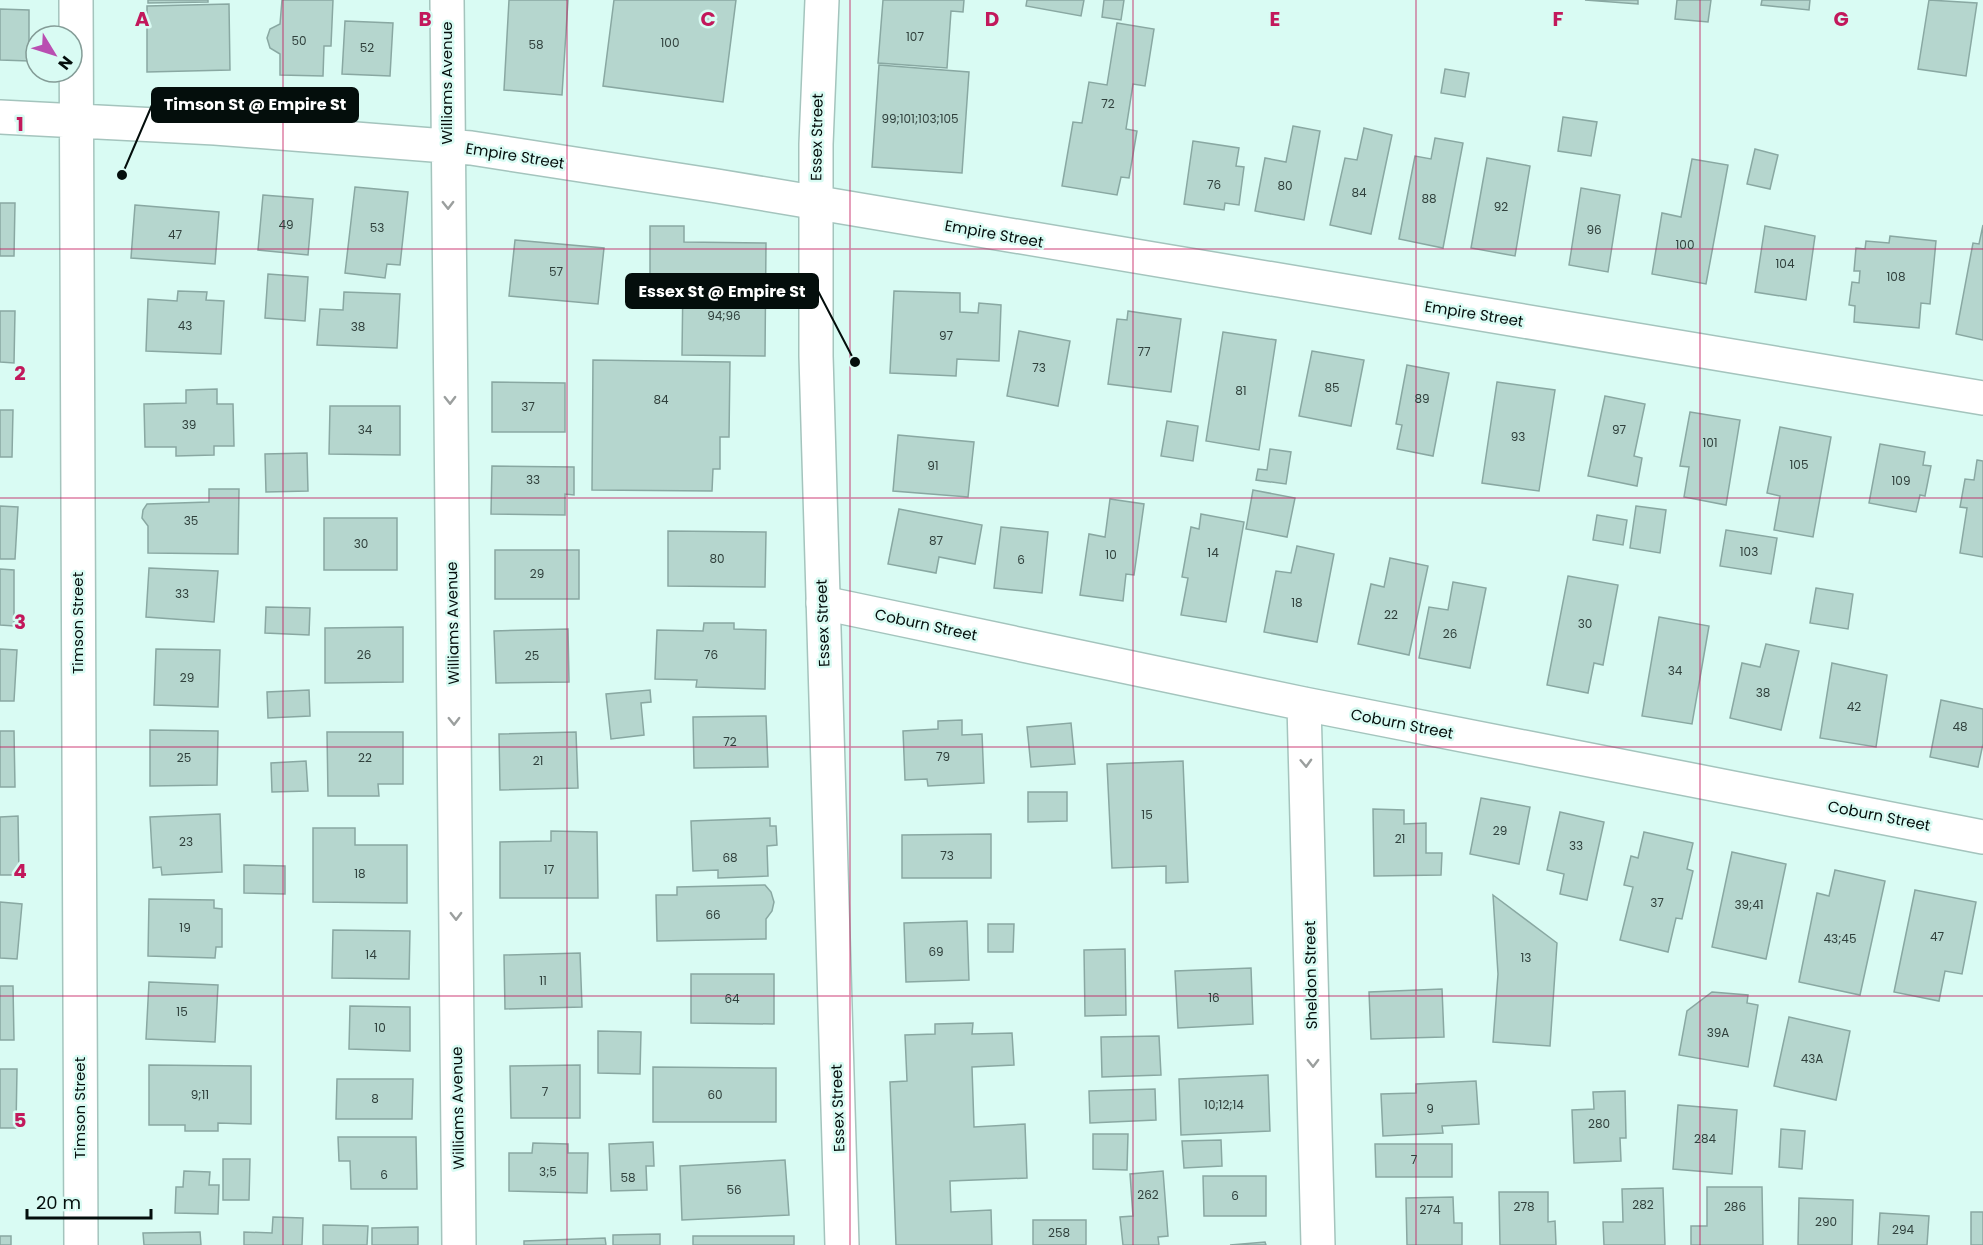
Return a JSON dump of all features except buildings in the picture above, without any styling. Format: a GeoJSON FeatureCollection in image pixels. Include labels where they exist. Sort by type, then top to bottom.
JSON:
{"type":"FeatureCollection","features":[{"type":"Feature","properties":{"kind":"street","name":"Timson Street"},"geometry":{"type":"LineString","coordinates":[[76,0],[81,1245]]}},
{"type":"Feature","properties":{"kind":"street","name":"Williams Avenue"},"geometry":{"type":"LineString","coordinates":[[447,0],[459,1245]]}},
{"type":"Feature","properties":{"kind":"street","name":"Essex Street"},"geometry":{"type":"LineString","coordinates":[[822,0],[816,203],[817,368],[842,1245]]}},
{"type":"Feature","properties":{"kind":"street","name":"Empire Street"},"geometry":{"type":"LineString","coordinates":[[0,117],[75,120],[447,146],[816,203],[1983,398]]}},
{"type":"Feature","properties":{"kind":"street","name":"Coburn Street"},"geometry":{"type":"LineString","coordinates":[[823,603],[1304,704],[1983,837]]}},
{"type":"Feature","properties":{"kind":"street","name":"Sheldon Street"},"geometry":{"type":"LineString","coordinates":[[1304,704],[1318,1245]]}},
{"type":"Feature","properties":{"kind":"place","name":"Timson St @ Empire St"},"geometry":{"type":"Point","coordinates":[122,175]}},
{"type":"Feature","properties":{"kind":"place","name":"Essex St @ Empire St"},"geometry":{"type":"Point","coordinates":[855,362]}}]}
